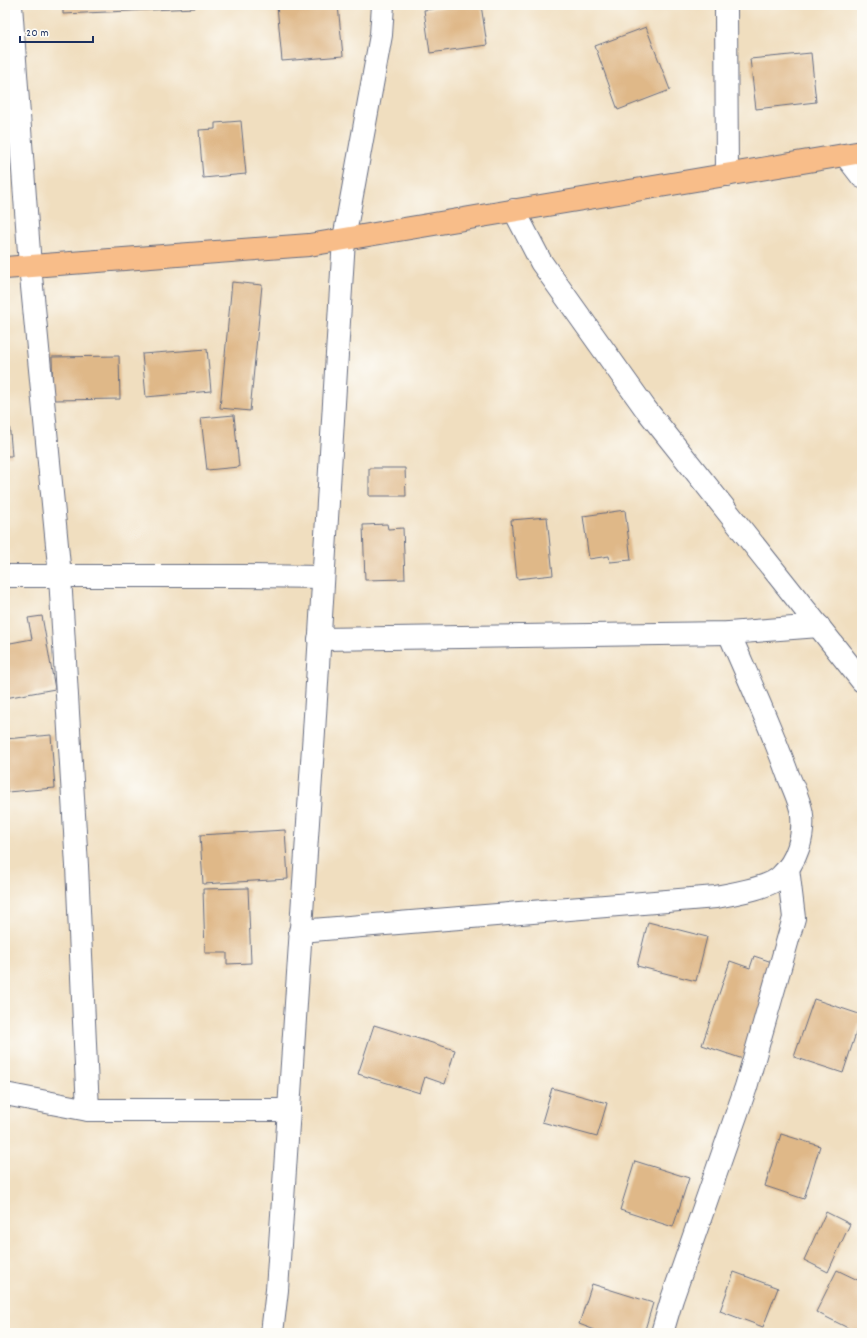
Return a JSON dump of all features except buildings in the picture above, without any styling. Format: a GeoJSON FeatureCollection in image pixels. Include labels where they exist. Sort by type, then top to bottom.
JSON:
{"type":"FeatureCollection","features":[{"type":"Feature","properties":{"kind":"main road"},"geometry":{"type":"LineString","coordinates":[[5,268],[309,245],[853,153]]}},
{"type":"Feature","properties":{"kind":"street"},"geometry":{"type":"LineString","coordinates":[[11,5],[30,266],[60,576],[77,866],[88,1110]]}},
{"type":"Feature","properties":{"kind":"street"},"geometry":{"type":"LineString","coordinates":[[276,1332],[277,1290],[344,239],[381,35],[383,5]]}},
{"type":"Feature","properties":{"kind":"street"},"geometry":{"type":"LineString","coordinates":[[726,5],[726,175]]}},
{"type":"Feature","properties":{"kind":"street"},"geometry":{"type":"LineString","coordinates":[[853,153],[862,177]]}},
{"type":"Feature","properties":{"kind":"street"},"geometry":{"type":"LineString","coordinates":[[514,210],[541,262],[644,408],[862,681]]}},
{"type":"Feature","properties":{"kind":"street"},"geometry":{"type":"LineString","coordinates":[[5,576],[323,577]]}},
{"type":"Feature","properties":{"kind":"street"},"geometry":{"type":"LineString","coordinates":[[319,639],[729,633],[819,626]]}},
{"type":"Feature","properties":{"kind":"street"},"geometry":{"type":"LineString","coordinates":[[300,931],[716,897],[771,883],[781,877],[795,858],[799,847],[803,830],[802,813],[778,746],[729,633]]}},
{"type":"Feature","properties":{"kind":"street"},"geometry":{"type":"LineString","coordinates":[[662,1333],[672,1299],[746,1087],[794,918],[788,868]]}},
{"type":"Feature","properties":{"kind":"street"},"geometry":{"type":"LineString","coordinates":[[5,1094],[88,1110],[289,1110]]}}]}
